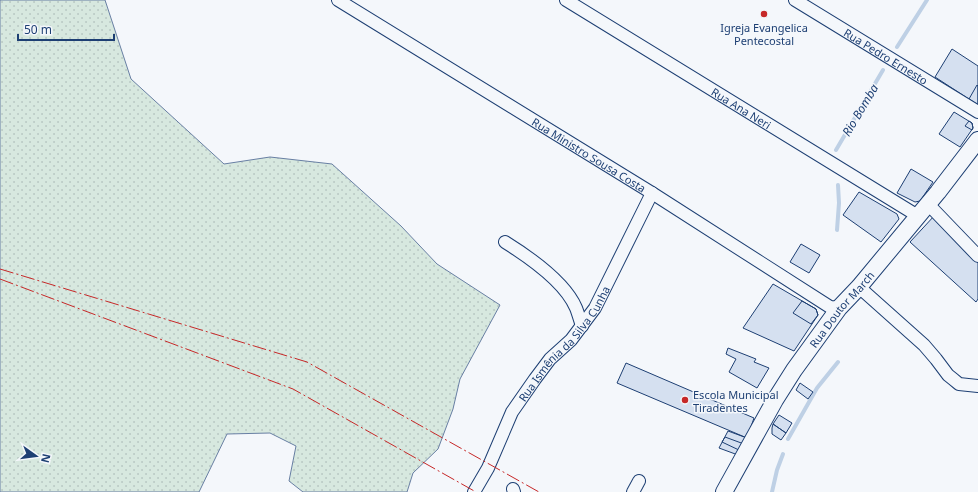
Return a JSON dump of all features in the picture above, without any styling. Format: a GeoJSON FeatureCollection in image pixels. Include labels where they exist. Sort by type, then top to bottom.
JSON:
{"type":"FeatureCollection","features":[{"type":"Feature","properties":{"kind":"main road","name":"Rua Doutor March"},"geometry":{"type":"LineString","coordinates":[[724,492],[775,400],[794,370],[839,308],[859,287],[923,210],[978,140]]}},
{"type":"Feature","properties":{"kind":"street","name":"Rua Ministro Sousa Costa"},"geometry":{"type":"LineString","coordinates":[[338,0],[652,193],[830,307],[839,308]]}},
{"type":"Feature","properties":{"kind":"street","name":"Rua Ana Neri"},"geometry":{"type":"LineString","coordinates":[[566,0],[579,4],[923,210],[978,256]]}},
{"type":"Feature","properties":{"kind":"street","name":"Rua Pedro Ernesto"},"geometry":{"type":"LineString","coordinates":[[795,0],[978,112]]}},
{"type":"Feature","properties":{"kind":"street","name":"Rua Ismênia da Silva Cunha"},"geometry":{"type":"LineString","coordinates":[[474,492],[488,468],[512,412],[550,359],[571,340],[595,308],[652,193]]}},
{"type":"Feature","properties":{"kind":"street"},"geometry":{"type":"LineString","coordinates":[[505,242],[524,254],[557,282],[567,293],[576,307],[582,326]]}},
{"type":"Feature","properties":{"kind":"street"},"geometry":{"type":"LineString","coordinates":[[859,287],[924,345],[953,380],[958,384],[978,386]]}},
{"type":"Feature","properties":{"kind":"street"},"geometry":{"type":"LineString","coordinates":[[633,492],[639,481]]}},
{"type":"Feature","properties":{"kind":"shaded area"},"geometry":{"type":"Polygon","coordinates":[[[0,0],[105,0],[131,79],[224,164],[270,157],[332,164],[401,226],[437,264],[500,305],[460,379],[453,409],[438,449],[413,473],[407,492],[303,492],[289,481],[296,446],[270,433],[227,434],[199,492],[0,492],[0,0]]]}},
{"type":"Feature","properties":{"kind":"building"},"geometry":{"type":"Polygon","coordinates":[[[952,49],[978,66],[978,105],[935,77],[952,49]]]}},
{"type":"Feature","properties":{"kind":"building"},"geometry":{"type":"Polygon","coordinates":[[[977,85],[978,86],[978,105],[969,99],[977,85]]]}},
{"type":"Feature","properties":{"kind":"building"},"geometry":{"type":"Polygon","coordinates":[[[954,112],[972,123],[973,128],[960,147],[939,134],[954,112]]]}},
{"type":"Feature","properties":{"kind":"building"},"geometry":{"type":"Polygon","coordinates":[[[969,121],[972,123],[972,130],[965,126],[969,121]]]}},
{"type":"Feature","properties":{"kind":"building"},"geometry":{"type":"Polygon","coordinates":[[[911,169],[933,182],[920,201],[915,202],[897,193],[911,169]]]}},
{"type":"Feature","properties":{"kind":"building"},"geometry":{"type":"Polygon","coordinates":[[[859,192],[897,214],[899,219],[881,242],[843,215],[859,192]]]}},
{"type":"Feature","properties":{"kind":"building"},"geometry":{"type":"Polygon","coordinates":[[[935,215],[978,259],[978,299],[976,302],[910,242],[935,215]]]}},
{"type":"Feature","properties":{"kind":"building"},"geometry":{"type":"Polygon","coordinates":[[[801,244],[820,255],[809,273],[790,262],[801,244]]]}},
{"type":"Feature","properties":{"kind":"building"},"geometry":{"type":"Polygon","coordinates":[[[773,284],[816,309],[818,315],[794,351],[743,328],[773,284]]]}},
{"type":"Feature","properties":{"kind":"building"},"geometry":{"type":"Polygon","coordinates":[[[802,301],[816,309],[818,315],[811,324],[793,313],[802,301]]]}},
{"type":"Feature","properties":{"kind":"building"},"geometry":{"type":"Polygon","coordinates":[[[728,348],[756,359],[754,362],[769,368],[757,388],[729,372],[736,359],[726,354],[728,348]]]}},
{"type":"Feature","properties":{"kind":"building","name":"Escola Municipal Tiradentes"},"geometry":{"type":"Polygon","coordinates":[[[626,363],[754,418],[747,438],[617,383],[626,363]]]}},
{"type":"Feature","properties":{"kind":"building"},"geometry":{"type":"Polygon","coordinates":[[[800,383],[813,392],[808,399],[796,390],[800,383]]]}},
{"type":"Feature","properties":{"kind":"building"},"geometry":{"type":"Polygon","coordinates":[[[779,415],[792,423],[786,433],[773,424],[779,415]]]}},
{"type":"Feature","properties":{"kind":"building"},"geometry":{"type":"Polygon","coordinates":[[[773,424],[786,433],[781,440],[772,434],[773,424]]]}},
{"type":"Feature","properties":{"kind":"building"},"geometry":{"type":"Polygon","coordinates":[[[728,431],[747,438],[738,455],[719,448],[728,431]]]}},
{"type":"Feature","properties":{"kind":"building"},"geometry":{"type":"Polygon","coordinates":[[[725,437],[744,444],[741,451],[722,442],[725,437]]]}},
{"type":"Feature","properties":{"kind":"waterway","name":"Rio Bomba"},"geometry":{"type":"LineString","coordinates":[[897,47],[927,0]]}},
{"type":"Feature","properties":{"kind":"waterway","name":"Rio Bomba"},"geometry":{"type":"LineString","coordinates":[[836,150],[883,70]]}},
{"type":"Feature","properties":{"kind":"waterway","name":"Rio Bomba"},"geometry":{"type":"LineString","coordinates":[[837,230],[839,203],[838,185]]}},
{"type":"Feature","properties":{"kind":"waterway","name":"Rio Bomba"},"geometry":{"type":"LineString","coordinates":[[788,439],[817,388],[838,362]]}},
{"type":"Feature","properties":{"kind":"waterway","name":"Rio Bomba"},"geometry":{"type":"LineString","coordinates":[[772,492],[777,470],[783,454]]}},
{"type":"Feature","properties":{"kind":"power"},"geometry":{"type":"LineString","coordinates":[[0,269],[307,362],[539,492]]}},
{"type":"Feature","properties":{"kind":"power"},"geometry":{"type":"LineString","coordinates":[[0,279],[293,389],[476,492]]}},
{"type":"Feature","properties":{"kind":"place","name":"Igreja Evangelica Pentecostal"},"geometry":{"type":"Point","coordinates":[764,14]}},
{"type":"Feature","properties":{"kind":"place","name":"Escola Municipal Tiradentes"},"geometry":{"type":"Point","coordinates":[685,400]}}]}
